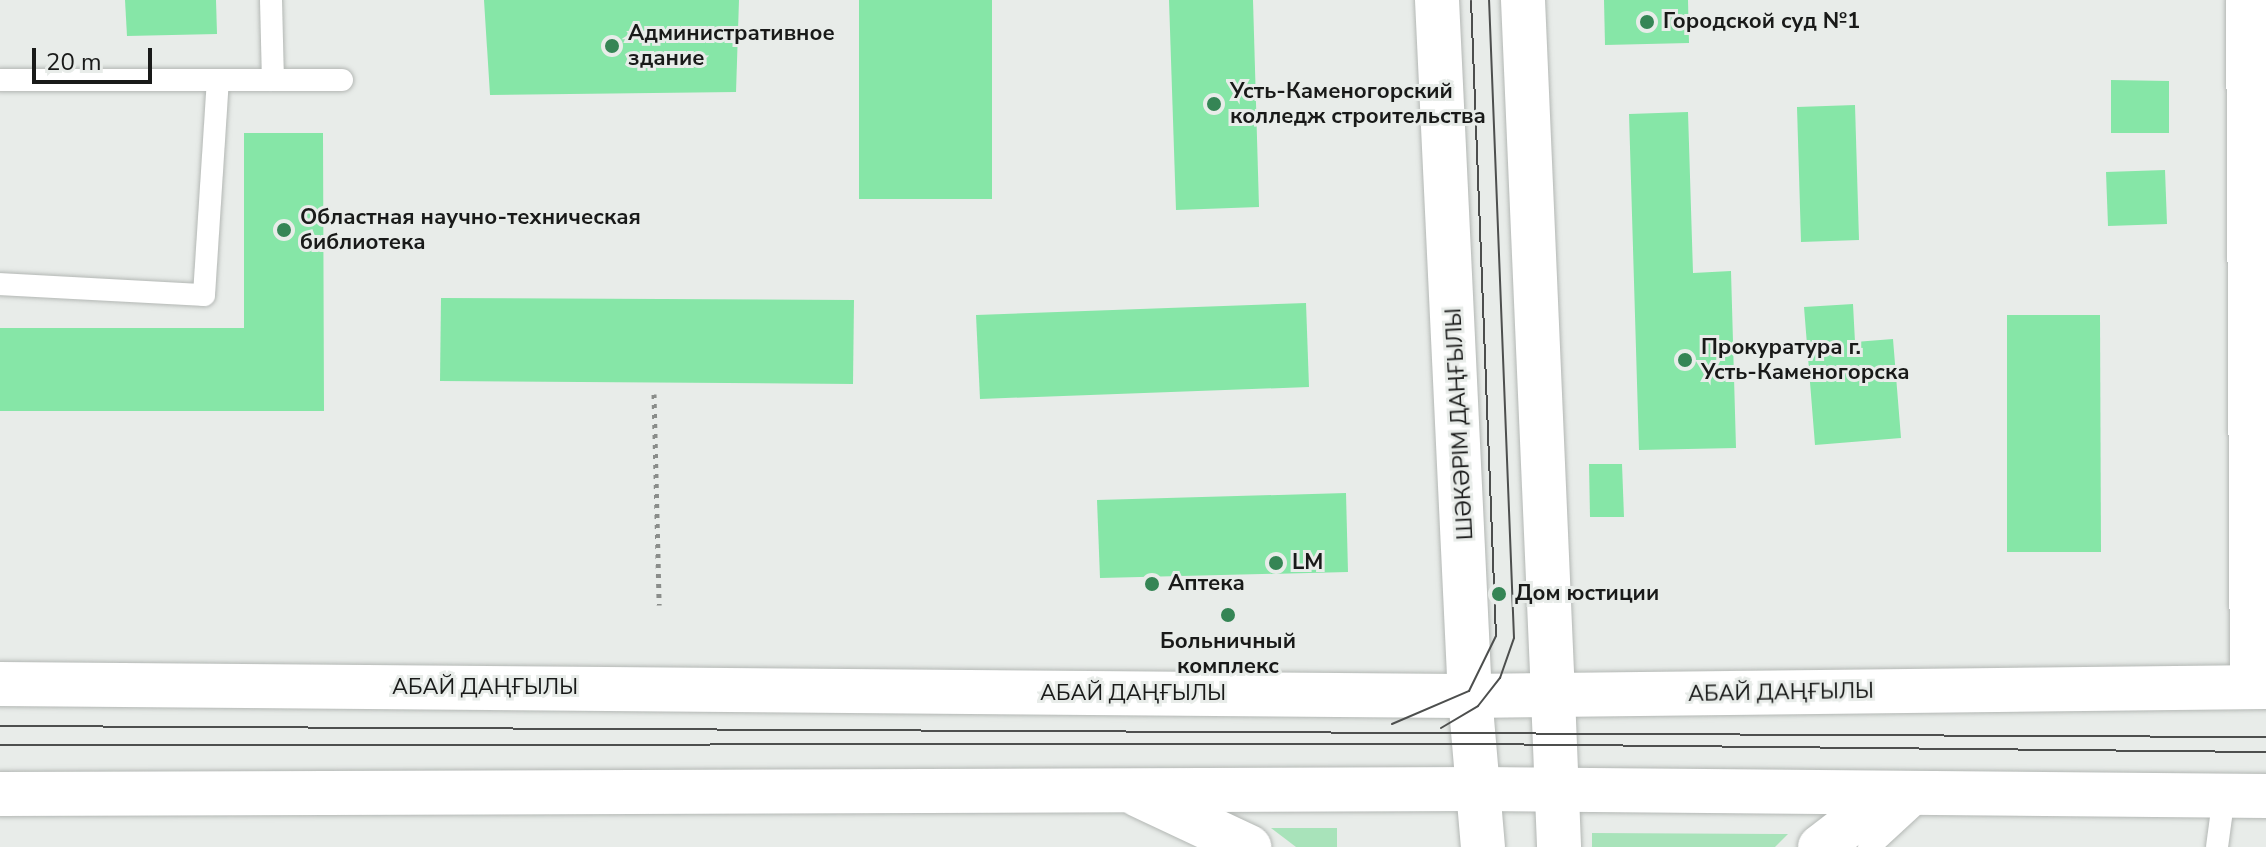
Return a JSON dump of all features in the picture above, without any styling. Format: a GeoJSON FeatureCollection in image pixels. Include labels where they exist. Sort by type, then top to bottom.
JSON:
{"type":"FeatureCollection","features":[{"type":"Feature","properties":{"kind":"main road","name":"ШӘКӘРІМ ДАҢҒЫЛЫ"},"geometry":{"type":"LineString","coordinates":[[1437,0],[1470,696],[1483,847]]}},
{"type":"Feature","properties":{"kind":"main road"},"geometry":{"type":"LineString","coordinates":[[1523,0],[1559,790],[1559,847]]}},
{"type":"Feature","properties":{"kind":"main road"},"geometry":{"type":"LineString","coordinates":[[2248,0],[2259,687]]}},
{"type":"Feature","properties":{"kind":"main road","name":"АБАЙ ДАҢҒЫЛЫ"},"geometry":{"type":"LineString","coordinates":[[3,683],[1470,696],[2259,687]]}},
{"type":"Feature","properties":{"kind":"main road"},"geometry":{"type":"LineString","coordinates":[[0,794],[1478,789],[2245,796]]}},
{"type":"Feature","properties":{"kind":"main road"},"geometry":{"type":"LineString","coordinates":[[1128,790],[1249,847]]}},
{"type":"Feature","properties":{"kind":"main road"},"geometry":{"type":"LineString","coordinates":[[1820,847],[1908,794]]}},
{"type":"Feature","properties":{"kind":"lane"},"geometry":{"type":"LineString","coordinates":[[271,0],[273,80]]}},
{"type":"Feature","properties":{"kind":"lane"},"geometry":{"type":"LineString","coordinates":[[0,80],[342,80]]}},
{"type":"Feature","properties":{"kind":"lane"},"geometry":{"type":"LineString","coordinates":[[0,284],[204,295],[218,80]]}},
{"type":"Feature","properties":{"kind":"lane"},"geometry":{"type":"LineString","coordinates":[[1869,847],[1908,794]]}},
{"type":"Feature","properties":{"kind":"lane"},"geometry":{"type":"LineString","coordinates":[[2217,847],[2245,796]]}},
{"type":"Feature","properties":{"kind":"path"},"geometry":{"type":"LineString","coordinates":[[654,394],[659,605]]}},
{"type":"Feature","properties":{"kind":"green space"},"geometry":{"type":"Polygon","coordinates":[[[1271,828],[1337,828],[1337,847],[1296,847],[1271,828]]]}},
{"type":"Feature","properties":{"kind":"green space"},"geometry":{"type":"Polygon","coordinates":[[[1592,833],[1788,834],[1775,847],[1592,847],[1592,833]]]}},
{"type":"Feature","properties":{"kind":"building"},"geometry":{"type":"Polygon","coordinates":[[[125,0],[216,0],[217,34],[127,36],[125,0]]]}},
{"type":"Feature","properties":{"kind":"building","name":"Административное здание"},"geometry":{"type":"Polygon","coordinates":[[[484,0],[739,0],[736,92],[490,95],[484,0]]]}},
{"type":"Feature","properties":{"kind":"building"},"geometry":{"type":"Polygon","coordinates":[[[859,0],[992,0],[992,199],[859,199],[859,0]]]}},
{"type":"Feature","properties":{"kind":"building","name":"Усть-Каменогорский колледж строительства"},"geometry":{"type":"Polygon","coordinates":[[[1169,0],[1253,0],[1259,207],[1176,210],[1169,0]]]}},
{"type":"Feature","properties":{"kind":"building","name":"Городской суд №1"},"geometry":{"type":"Polygon","coordinates":[[[1604,0],[1688,0],[1689,43],[1605,45],[1604,0]]]}},
{"type":"Feature","properties":{"kind":"building"},"geometry":{"type":"Polygon","coordinates":[[[2111,80],[2169,81],[2169,133],[2111,133],[2111,80]]]}},
{"type":"Feature","properties":{"kind":"building"},"geometry":{"type":"Polygon","coordinates":[[[1855,105],[1859,240],[1801,242],[1797,107],[1855,105]]]}},
{"type":"Feature","properties":{"kind":"building","name":"Прокуратура г. Усть-Каменогорска"},"geometry":{"type":"Polygon","coordinates":[[[1688,112],[1693,273],[1731,271],[1736,448],[1639,450],[1629,114],[1688,112]]]}},
{"type":"Feature","properties":{"kind":"building","name":"Областная научно-техническая библиотека"},"geometry":{"type":"Polygon","coordinates":[[[244,133],[323,133],[324,411],[0,411],[0,328],[244,328],[244,133]]]}},
{"type":"Feature","properties":{"kind":"building"},"geometry":{"type":"Polygon","coordinates":[[[2165,170],[2167,224],[2108,226],[2106,172],[2165,170]]]}},
{"type":"Feature","properties":{"kind":"building"},"geometry":{"type":"Polygon","coordinates":[[[441,298],[854,300],[853,384],[440,381],[441,298]]]}},
{"type":"Feature","properties":{"kind":"building"},"geometry":{"type":"Polygon","coordinates":[[[1306,303],[1309,387],[980,399],[976,315],[1306,303]]]}},
{"type":"Feature","properties":{"kind":"building"},"geometry":{"type":"Polygon","coordinates":[[[1853,304],[1855,342],[1893,339],[1901,438],[1815,445],[1804,307],[1853,304]]]}},
{"type":"Feature","properties":{"kind":"building"},"geometry":{"type":"Polygon","coordinates":[[[2007,315],[2100,315],[2101,552],[2007,552],[2007,315]]]}},
{"type":"Feature","properties":{"kind":"building"},"geometry":{"type":"Polygon","coordinates":[[[1589,464],[1622,464],[1624,517],[1590,517],[1589,464]]]}},
{"type":"Feature","properties":{"kind":"building"},"geometry":{"type":"Polygon","coordinates":[[[1346,493],[1348,572],[1100,578],[1097,500],[1346,493]]]}},
{"type":"Feature","properties":{"kind":"tram line"},"geometry":{"type":"LineString","coordinates":[[1392,724],[1469,691],[1496,636],[1471,0]]}},
{"type":"Feature","properties":{"kind":"tram line"},"geometry":{"type":"LineString","coordinates":[[1441,728],[1478,706],[1500,678],[1514,638],[1489,0]]}},
{"type":"Feature","properties":{"kind":"tram line"},"geometry":{"type":"LineString","coordinates":[[0,726],[2266,737]]}},
{"type":"Feature","properties":{"kind":"tram line"},"geometry":{"type":"LineString","coordinates":[[0,745],[1474,744],[2266,752]]}},
{"type":"Feature","properties":{"kind":"place","name":"Городской суд №1"},"geometry":{"type":"Point","coordinates":[1647,22]}},
{"type":"Feature","properties":{"kind":"place","name":"Административное здание"},"geometry":{"type":"Point","coordinates":[612,46]}},
{"type":"Feature","properties":{"kind":"place","name":"Усть-Каменогорский колледж строительства"},"geometry":{"type":"Point","coordinates":[1214,104]}},
{"type":"Feature","properties":{"kind":"place","name":"Областная научно-техническая библиотека"},"geometry":{"type":"Point","coordinates":[284,230]}},
{"type":"Feature","properties":{"kind":"place","name":"Прокуратура г. Усть-Каменогорска"},"geometry":{"type":"Point","coordinates":[1685,360]}},
{"type":"Feature","properties":{"kind":"place","name":"LM"},"geometry":{"type":"Point","coordinates":[1276,563]}},
{"type":"Feature","properties":{"kind":"place","name":"Аптека"},"geometry":{"type":"Point","coordinates":[1152,584]}},
{"type":"Feature","properties":{"kind":"place","name":"Дом юстиции"},"geometry":{"type":"Point","coordinates":[1499,594]}},
{"type":"Feature","properties":{"kind":"place","name":"Больничный комплекс"},"geometry":{"type":"Point","coordinates":[1228,615]}}]}
